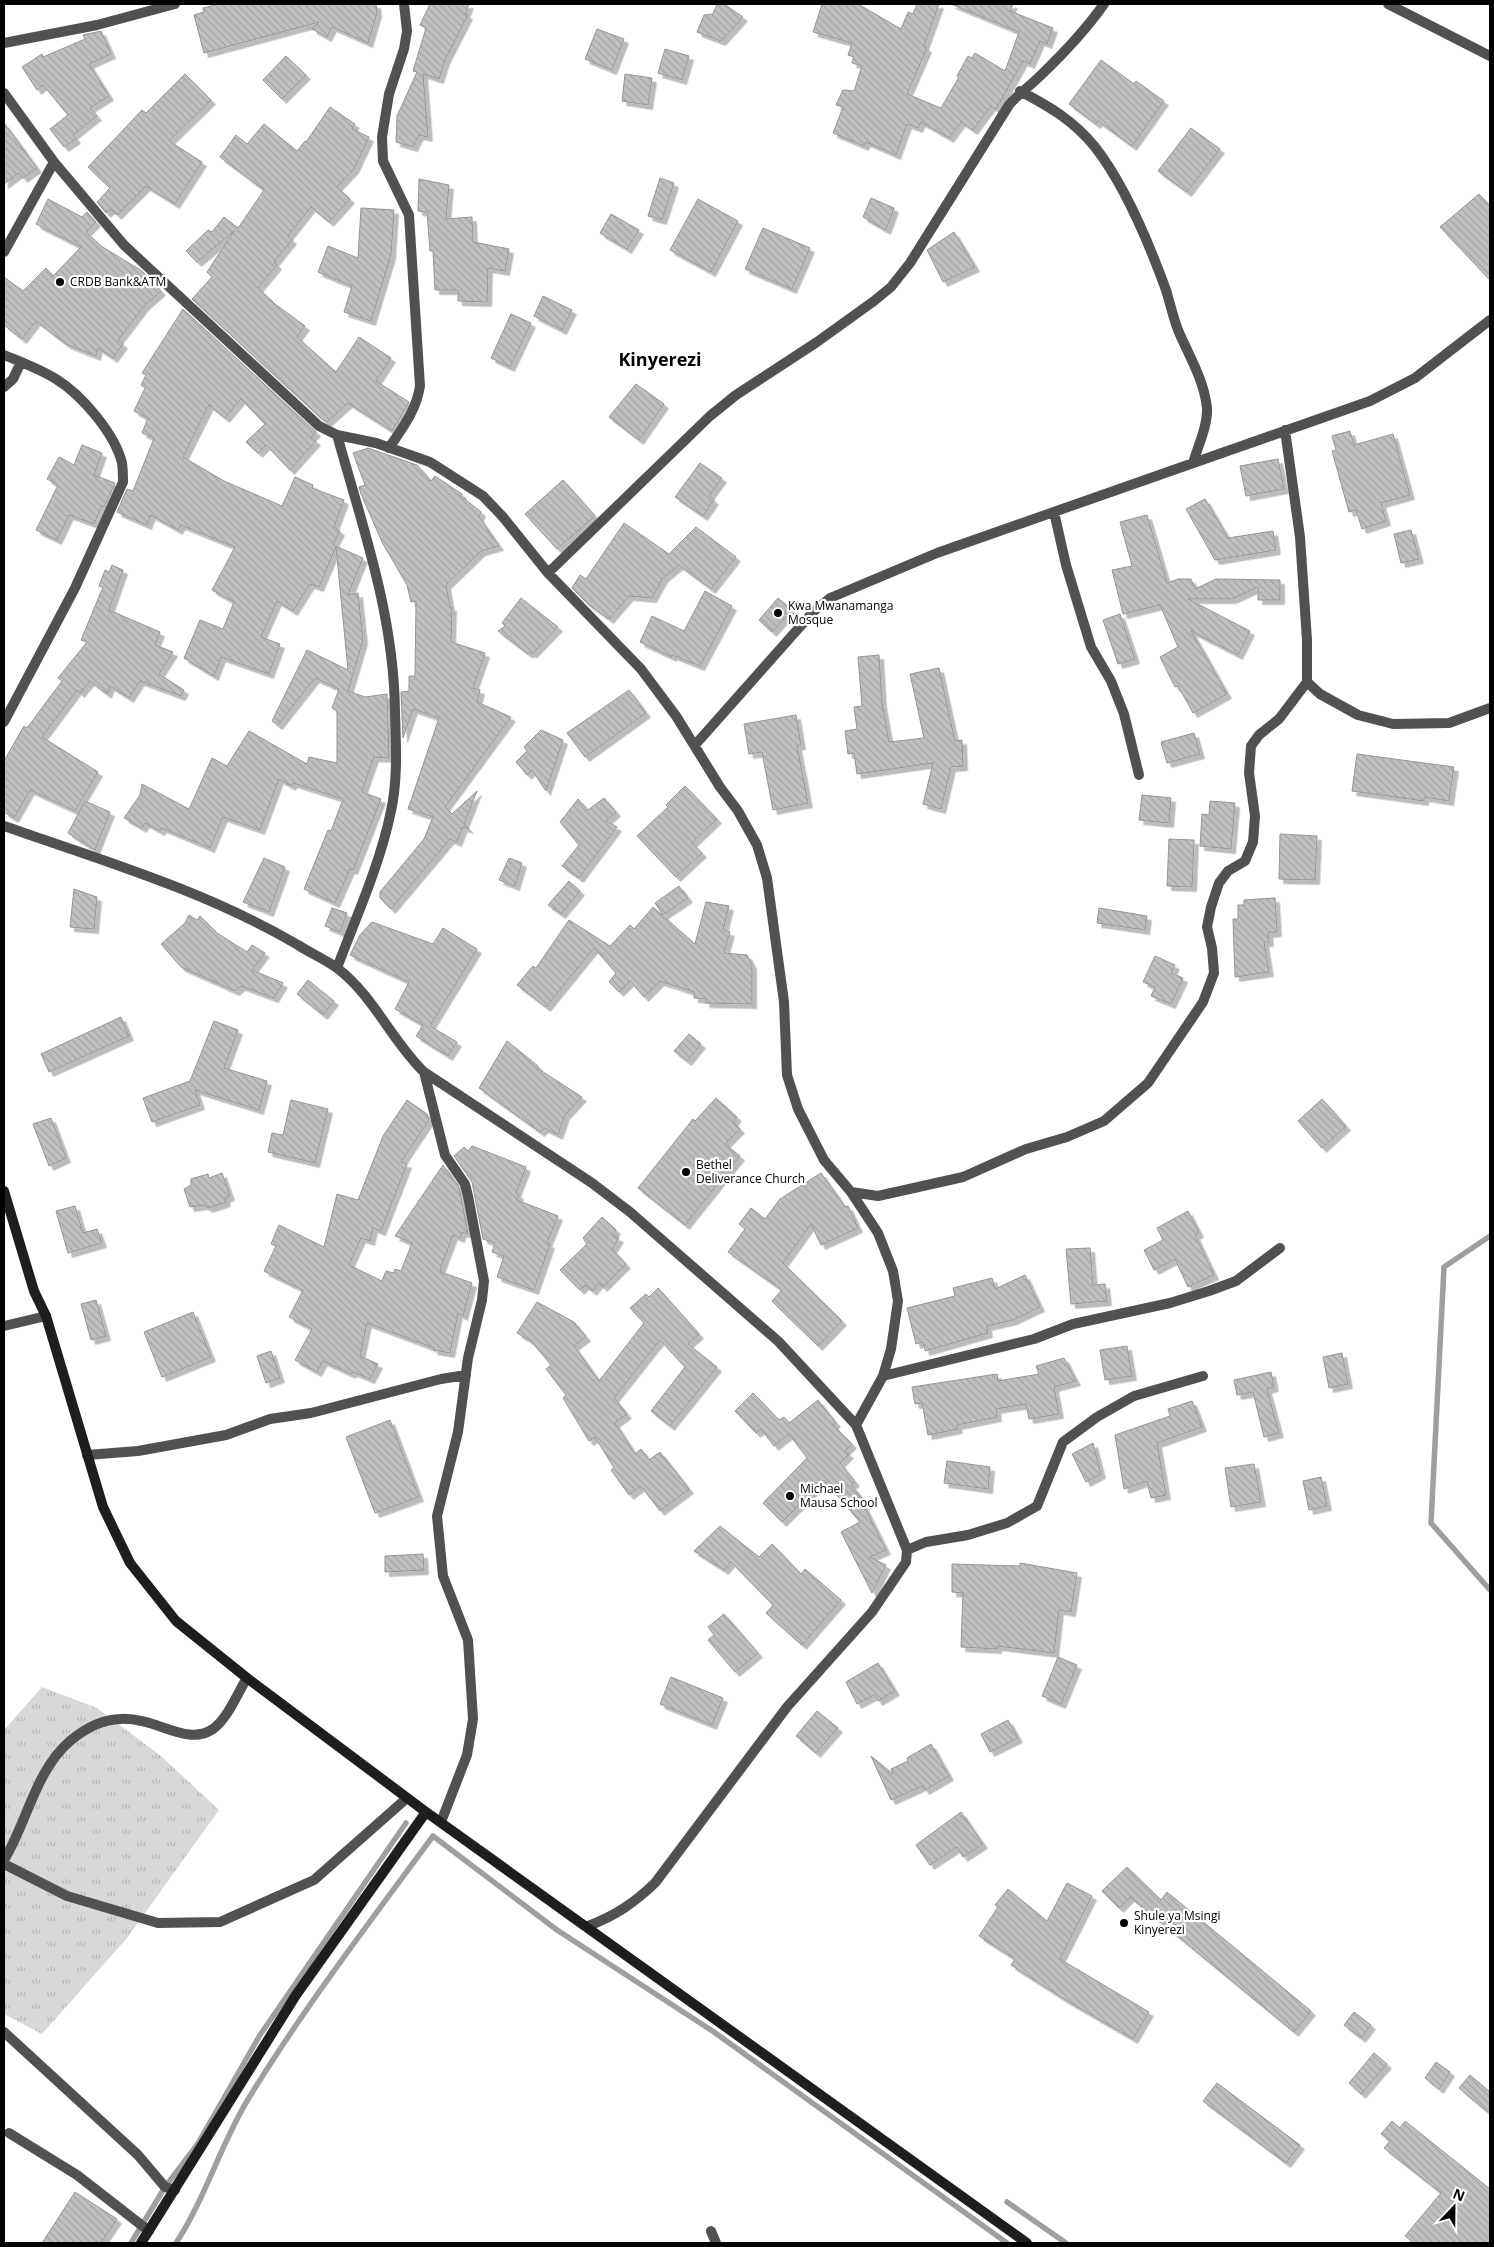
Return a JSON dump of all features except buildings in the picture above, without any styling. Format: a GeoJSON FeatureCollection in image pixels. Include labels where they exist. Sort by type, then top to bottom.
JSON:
{"type":"FeatureCollection","features":[{"type":"Feature","properties":{"kind":"street"},"geometry":{"type":"LineString","coordinates":[[4,43],[97,25],[175,4]]}},
{"type":"Feature","properties":{"kind":"street"},"geometry":{"type":"LineString","coordinates":[[389,448],[412,415],[420,386],[409,215],[383,161],[382,137],[390,94],[404,48],[407,31],[404,4]]}},
{"type":"Feature","properties":{"kind":"street"},"geometry":{"type":"LineString","coordinates":[[548,573],[710,416],[736,395],[817,342],[891,287],[910,263],[963,176],[1020,91],[1035,82],[1075,42],[1104,4]]}},
{"type":"Feature","properties":{"kind":"street"},"geometry":{"type":"LineString","coordinates":[[1388,4],[1490,56]]}},
{"type":"Feature","properties":{"kind":"street"},"geometry":{"type":"LineString","coordinates":[[1020,91],[1056,110],[1070,120],[1096,148],[1120,189],[1145,240],[1166,290],[1178,328],[1203,385],[1207,410],[1193,463]]}},
{"type":"Feature","properties":{"kind":"street"},"geometry":{"type":"LineString","coordinates":[[4,93],[54,162],[124,245],[319,426],[336,435],[376,443],[430,462],[484,496],[548,573],[641,669],[695,745],[757,845],[767,878],[784,1002],[787,1075],[798,1109],[824,1160],[851,1192],[878,1234],[893,1271],[898,1301],[891,1349],[883,1376],[856,1425]]}},
{"type":"Feature","properties":{"kind":"street"},"geometry":{"type":"LineString","coordinates":[[4,252],[54,162]]}},
{"type":"Feature","properties":{"kind":"street"},"geometry":{"type":"LineString","coordinates":[[695,745],[813,612],[830,598],[937,553],[1370,401],[1415,378],[1490,320]]}},
{"type":"Feature","properties":{"kind":"street"},"geometry":{"type":"LineString","coordinates":[[4,355],[56,379],[75,394],[92,412],[112,441],[122,464],[123,482],[103,531],[75,588],[4,722]]}},
{"type":"Feature","properties":{"kind":"street"},"geometry":{"type":"LineString","coordinates":[[4,387],[13,379],[22,362]]}},
{"type":"Feature","properties":{"kind":"street"},"geometry":{"type":"LineString","coordinates":[[851,1192],[878,1196],[963,1177],[1026,1149],[1067,1137],[1104,1121],[1148,1083],[1204,1002],[1214,973],[1212,948],[1207,927],[1210,907],[1219,883],[1228,871],[1245,861],[1253,842],[1255,816],[1249,773],[1252,746],[1259,736],[1279,719],[1307,682],[1307,640],[1300,537],[1285,430]]}},
{"type":"Feature","properties":{"kind":"street"},"geometry":{"type":"LineString","coordinates":[[336,435],[382,592],[389,628],[396,690],[397,746],[392,809],[384,840],[337,968]]}},
{"type":"Feature","properties":{"kind":"street"},"geometry":{"type":"LineString","coordinates":[[1054,512],[1062,549],[1091,647],[1111,681],[1124,714],[1139,775]]}},
{"type":"Feature","properties":{"kind":"street"},"geometry":{"type":"LineString","coordinates":[[1307,682],[1320,694],[1358,715],[1393,724],[1449,723],[1490,708]]}},
{"type":"Feature","properties":{"kind":"street"},"geometry":{"type":"LineString","coordinates":[[4,826],[190,892],[256,921],[337,968],[365,995],[380,1014],[406,1055],[424,1072],[592,1183],[630,1212],[778,1341],[856,1425],[906,1550],[906,1562],[872,1612],[787,1707],[655,1883],[637,1900],[613,1916],[588,1926]]}},
{"type":"Feature","properties":{"kind":"street"},"geometry":{"type":"LineString","coordinates":[[424,1072],[445,1155],[465,1184],[484,1281],[479,1316],[468,1358],[458,1432],[437,1516],[443,1576],[468,1640],[473,1719],[467,1755],[441,1822]]}},
{"type":"Feature","properties":{"kind":"street"},"geometry":{"type":"LineString","coordinates":[[4,1192],[34,1290],[46,1316],[103,1507],[130,1562],[176,1621],[247,1678],[426,1812],[588,1926],[1027,2243]]}},
{"type":"Feature","properties":{"kind":"street"},"geometry":{"type":"LineString","coordinates":[[883,1376],[1034,1339],[1073,1324],[1170,1303],[1210,1291],[1236,1281],[1280,1248]]}},
{"type":"Feature","properties":{"kind":"street"},"geometry":{"type":"LineString","coordinates":[[4,1326],[46,1316]]}},
{"type":"Feature","properties":{"kind":"street"},"geometry":{"type":"LineString","coordinates":[[87,1455],[138,1451],[226,1435],[270,1419],[311,1413],[441,1379],[466,1375]]}},
{"type":"Feature","properties":{"kind":"street"},"geometry":{"type":"LineString","coordinates":[[906,1550],[926,1542],[968,1535],[1007,1523],[1037,1506],[1063,1442],[1097,1417],[1134,1396],[1204,1376]]}},
{"type":"Feature","properties":{"kind":"street"},"geometry":{"type":"LineString","coordinates":[[247,1678],[220,1722],[201,1735],[191,1735],[153,1723],[126,1718],[108,1719],[98,1723],[69,1742],[47,1769],[4,1862],[67,1896],[158,1923],[220,1922],[314,1880],[408,1798]]}},
{"type":"Feature","properties":{"kind":"street"},"geometry":{"type":"LineString","coordinates":[[141,2243],[296,1996],[426,1812]]}},
{"type":"Feature","properties":{"kind":"street"},"geometry":{"type":"LineString","coordinates":[[4,2032],[132,2149],[165,2187],[175,2190]]}},
{"type":"Feature","properties":{"kind":"street"},"geometry":{"type":"LineString","coordinates":[[9,2133],[77,2175],[149,2231]]}},
{"type":"Feature","properties":{"kind":"street"},"geometry":{"type":"LineString","coordinates":[[711,2231],[716,2243]]}},
{"type":"Feature","properties":{"kind":"green space"},"geometry":{"type":"Polygon","coordinates":[[[42,1687],[97,1708],[161,1756],[219,1810],[127,1938],[42,2034],[4,2014],[4,1730],[42,1687]]]}},
{"type":"Feature","properties":{"kind":"waterway"},"geometry":{"type":"LineString","coordinates":[[1490,1236],[1444,1267],[1431,1523],[1490,1590]]}},
{"type":"Feature","properties":{"kind":"waterway"},"geometry":{"type":"LineString","coordinates":[[131,2243],[165,2187],[197,2145],[260,2035],[406,1823]]}},
{"type":"Feature","properties":{"kind":"waterway"},"geometry":{"type":"LineString","coordinates":[[176,2243],[196,2209],[237,2118],[268,2067],[337,1967],[433,1836],[557,1930],[714,2032],[1007,2243]]}},
{"type":"Feature","properties":{"kind":"waterway"},"geometry":{"type":"LineString","coordinates":[[1007,2202],[1066,2243]]}},
{"type":"Feature","properties":{"kind":"place","name":"CRDB Bank&ATM"},"geometry":{"type":"Point","coordinates":[60,282]}},
{"type":"Feature","properties":{"kind":"place","name":"Kwa Mwanamanga Mosque"},"geometry":{"type":"Point","coordinates":[778,613]}},
{"type":"Feature","properties":{"kind":"place","name":"Bethel Deliverance Church"},"geometry":{"type":"Point","coordinates":[686,1172]}},
{"type":"Feature","properties":{"kind":"place","name":"Michael Mausa School"},"geometry":{"type":"Point","coordinates":[790,1496]}},
{"type":"Feature","properties":{"kind":"place","name":"Shule ya Msingi Kinyerezi"},"geometry":{"type":"Point","coordinates":[1124,1923]}},
{"type":"Feature","properties":{"kind":"district","name":"Kinyerezi"},"geometry":{"type":"Point","coordinates":[660,360]}}]}
